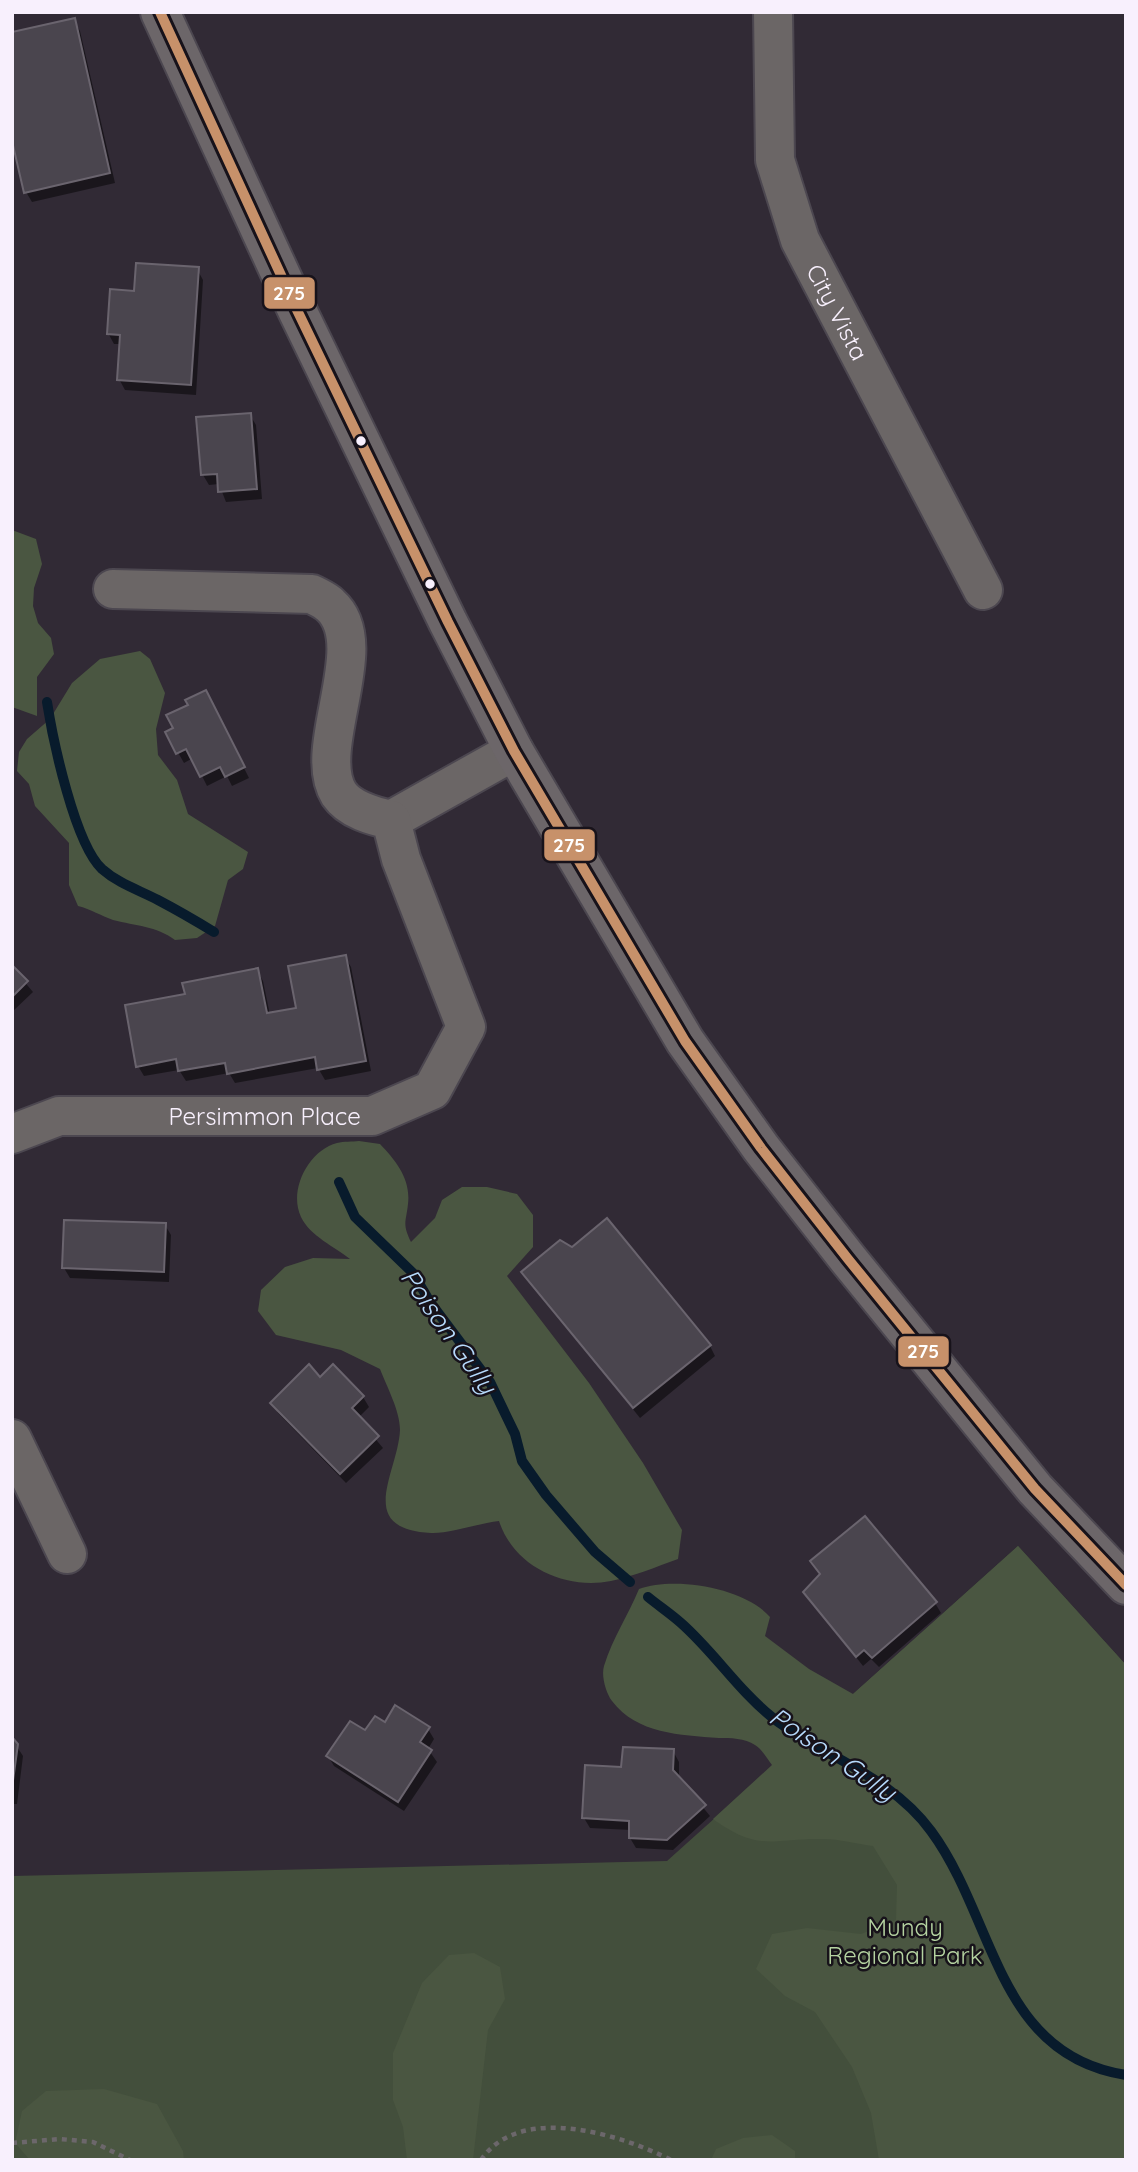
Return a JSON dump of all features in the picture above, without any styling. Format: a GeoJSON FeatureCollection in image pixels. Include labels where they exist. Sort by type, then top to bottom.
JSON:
{"type":"FeatureCollection","features":[{"type":"Feature","properties":{"kind":"main road"},"geometry":{"type":"LineString","coordinates":[[160,12],[303,322],[514,751],[685,1041],[761,1148],[1035,1489],[1126,1585]]}},
{"type":"Feature","properties":{"kind":"street","name":"City Vista"},"geometry":{"type":"LineString","coordinates":[[773,12],[775,160],[800,240],[982,590]]}},
{"type":"Feature","properties":{"kind":"street"},"geometry":{"type":"LineString","coordinates":[[113,590],[312,594],[331,605],[342,622],[346,641],[346,669],[333,746],[333,774],[340,794],[365,814],[391,820],[514,751]]}},
{"type":"Feature","properties":{"kind":"street","name":"Persimmon Place"},"geometry":{"type":"LineString","coordinates":[[12,1134],[59,1116],[372,1116],[432,1090],[466,1027],[401,859],[391,820]]}},
{"type":"Feature","properties":{"kind":"street"},"geometry":{"type":"LineString","coordinates":[[12,1439],[67,1554]]}},
{"type":"Feature","properties":{"kind":"path"},"geometry":{"type":"LineString","coordinates":[[481,2160],[513,2133],[554,2128],[593,2131],[646,2147],[671,2160]]}},
{"type":"Feature","properties":{"kind":"path"},"geometry":{"type":"LineString","coordinates":[[12,2143],[60,2139],[93,2142],[130,2160]]}},
{"type":"Feature","properties":{"kind":"green space"},"geometry":{"type":"Polygon","coordinates":[[[12,530],[36,539],[42,564],[34,588],[33,606],[38,623],[51,638],[54,654],[37,677],[37,716],[12,707],[12,530]]]}},
{"type":"Feature","properties":{"kind":"green space"},"geometry":{"type":"Polygon","coordinates":[[[140,651],[150,659],[165,693],[156,729],[158,755],[177,780],[188,814],[248,852],[243,869],[228,880],[215,926],[197,938],[175,940],[153,929],[113,920],[78,906],[69,885],[69,843],[35,806],[29,784],[17,771],[19,752],[27,739],[50,719],[72,683],[100,659],[140,651]]]}},
{"type":"Feature","properties":{"kind":"green space"},"geometry":{"type":"Polygon","coordinates":[[[359,1141],[380,1144],[401,1171],[407,1186],[406,1227],[411,1242],[435,1218],[442,1200],[462,1187],[487,1187],[517,1194],[533,1215],[533,1247],[507,1276],[589,1383],[643,1463],[682,1530],[678,1559],[611,1581],[576,1582],[543,1572],[529,1563],[506,1537],[499,1521],[431,1533],[407,1529],[393,1521],[387,1510],[386,1496],[400,1430],[396,1407],[380,1369],[341,1350],[276,1335],[258,1311],[261,1290],[285,1267],[313,1258],[350,1259],[305,1224],[297,1195],[304,1172],[318,1154],[337,1143],[359,1141]]]}},
{"type":"Feature","properties":{"kind":"green space","name":"Mundy Regional Park"},"geometry":{"type":"Polygon","coordinates":[[[1018,1546],[1126,1665],[1126,2160],[12,2160],[12,1876],[667,1861],[1018,1546]]]}},
{"type":"Feature","properties":{"kind":"green space"},"geometry":{"type":"Polygon","coordinates":[[[1018,1546],[1126,1665],[1126,2160],[879,2160],[871,2113],[852,2067],[815,2012],[785,1996],[756,1969],[772,1934],[807,1928],[861,1934],[896,1920],[897,1885],[873,1846],[829,1839],[755,1840],[729,1830],[713,1819],[772,1765],[760,1749],[747,1741],[675,1734],[634,1720],[622,1712],[610,1698],[603,1670],[639,1589],[654,1585],[690,1584],[727,1592],[759,1607],[770,1617],[765,1636],[809,1669],[853,1694],[1018,1546]]]}},
{"type":"Feature","properties":{"kind":"green space"},"geometry":{"type":"Polygon","coordinates":[[[474,1953],[500,1967],[505,1999],[488,2030],[473,2160],[407,2160],[403,2127],[393,2100],[393,2053],[422,1983],[449,1955],[474,1953]]]}},
{"type":"Feature","properties":{"kind":"green space"},"geometry":{"type":"Polygon","coordinates":[[[104,2089],[157,2104],[183,2151],[184,2160],[30,2160],[15,2143],[22,2111],[46,2091],[104,2089]]]}},
{"type":"Feature","properties":{"kind":"green space"},"geometry":{"type":"Polygon","coordinates":[[[772,2135],[795,2151],[795,2160],[711,2160],[716,2149],[743,2138],[772,2135]]]}},
{"type":"Feature","properties":{"kind":"building"},"geometry":{"type":"Polygon","coordinates":[[[75,18],[110,173],[24,193],[12,141],[12,32],[75,18]]]}},
{"type":"Feature","properties":{"kind":"building"},"geometry":{"type":"Polygon","coordinates":[[[136,263],[199,267],[191,385],[117,380],[120,335],[107,334],[110,289],[134,291],[136,263]]]}},
{"type":"Feature","properties":{"kind":"building"},"geometry":{"type":"Polygon","coordinates":[[[251,413],[257,489],[218,492],[217,474],[201,475],[196,417],[251,413]]]}},
{"type":"Feature","properties":{"kind":"building"},"geometry":{"type":"Polygon","coordinates":[[[206,690],[245,767],[225,777],[220,767],[200,777],[186,749],[176,754],[165,732],[173,728],[166,715],[188,705],[185,700],[206,690]]]}},
{"type":"Feature","properties":{"kind":"building"},"geometry":{"type":"Polygon","coordinates":[[[346,955],[366,1061],[317,1070],[315,1057],[227,1074],[225,1063],[178,1071],[176,1059],[136,1067],[125,1005],[185,994],[182,983],[258,968],[267,1013],[296,1008],[288,966],[346,955]]]}},
{"type":"Feature","properties":{"kind":"building"},"geometry":{"type":"Polygon","coordinates":[[[12,965],[28,981],[12,997],[12,965]]]}},
{"type":"Feature","properties":{"kind":"building"},"geometry":{"type":"Polygon","coordinates":[[[607,1218],[711,1345],[633,1408],[521,1272],[560,1240],[572,1247],[607,1218]]]}},
{"type":"Feature","properties":{"kind":"building"},"geometry":{"type":"Polygon","coordinates":[[[64,1220],[166,1223],[164,1272],[62,1268],[64,1220]]]}},
{"type":"Feature","properties":{"kind":"building"},"geometry":{"type":"Polygon","coordinates":[[[309,1364],[320,1377],[333,1364],[364,1396],[352,1408],[379,1436],[340,1474],[270,1403],[309,1364]]]}},
{"type":"Feature","properties":{"kind":"building"},"geometry":{"type":"Polygon","coordinates":[[[865,1516],[937,1602],[872,1658],[864,1650],[856,1657],[803,1592],[820,1574],[810,1561],[865,1516]]]}},
{"type":"Feature","properties":{"kind":"building"},"geometry":{"type":"Polygon","coordinates":[[[395,1705],[430,1727],[420,1742],[432,1750],[398,1802],[326,1756],[350,1721],[365,1730],[375,1716],[385,1722],[395,1705]]]}},
{"type":"Feature","properties":{"kind":"building"},"geometry":{"type":"Polygon","coordinates":[[[12,1737],[18,1744],[12,1788],[12,1737]]]}},
{"type":"Feature","properties":{"kind":"building"},"geometry":{"type":"Polygon","coordinates":[[[623,1747],[674,1749],[673,1770],[706,1805],[667,1840],[629,1838],[629,1821],[582,1818],[585,1765],[621,1767],[623,1747]]]}},
{"type":"Feature","properties":{"kind":"waterway","name":"Poison Gully"},"geometry":{"type":"LineString","coordinates":[[47,702],[54,741],[74,815],[92,856],[102,869],[115,879],[214,932]]}},
{"type":"Feature","properties":{"kind":"waterway","name":"Poison Gully"},"geometry":{"type":"LineString","coordinates":[[339,1182],[355,1217],[413,1273],[430,1302],[490,1382],[515,1434],[522,1461],[546,1495],[595,1552],[630,1582]]}},
{"type":"Feature","properties":{"kind":"waterway","name":"Poison Gully"},"geometry":{"type":"LineString","coordinates":[[648,1597],[693,1634],[748,1695],[773,1718],[877,1781],[915,1812],[931,1831],[953,1866],[1004,1979],[1024,2012],[1050,2041],[1083,2062],[1126,2075]]}},
{"type":"Feature","properties":{"kind":"transit line","name":"275"},"geometry":{"type":"LineString","coordinates":[[160,12],[297,310],[448,622],[514,751],[685,1041],[761,1148],[848,1259],[1035,1489],[1126,1585]]}}]}
